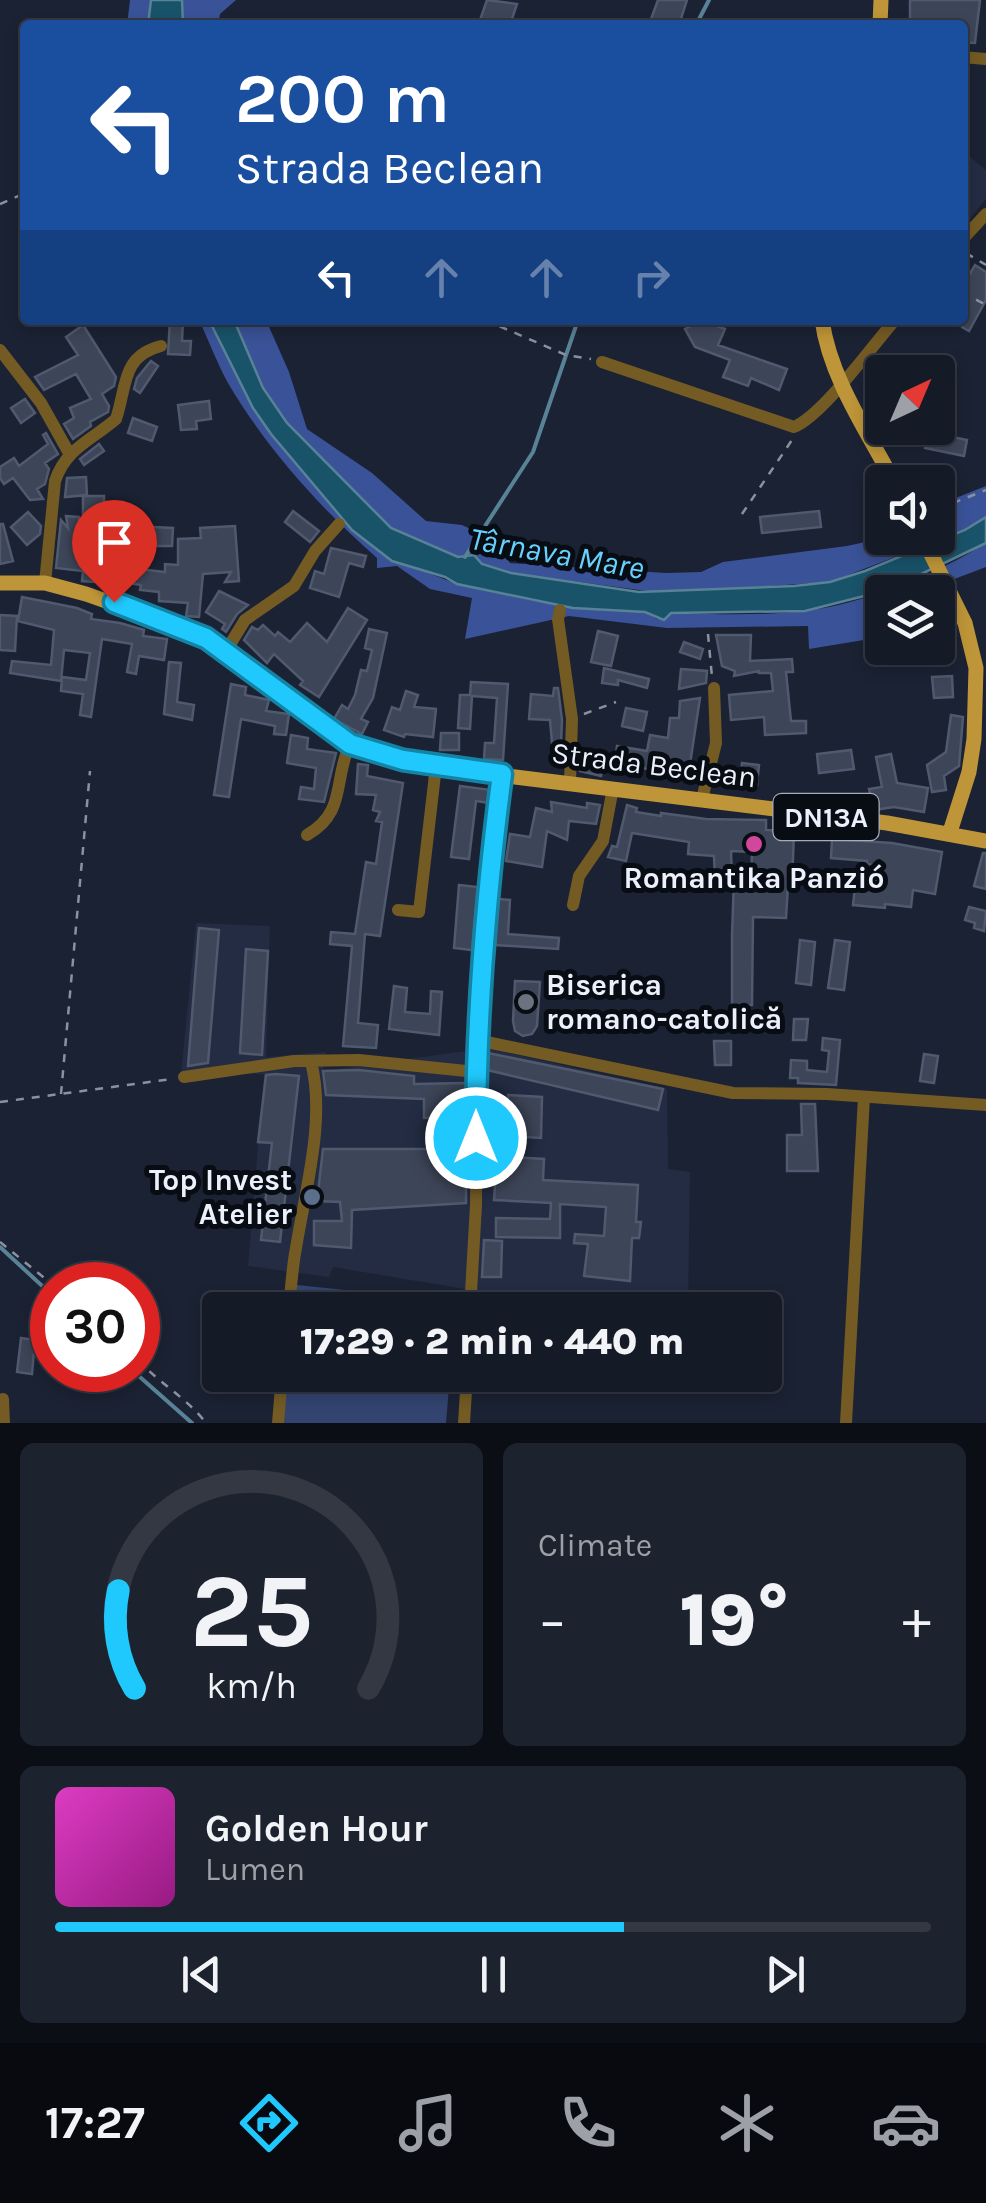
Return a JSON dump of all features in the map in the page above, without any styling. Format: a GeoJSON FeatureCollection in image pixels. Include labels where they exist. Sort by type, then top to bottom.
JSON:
{"type":"FeatureCollection","features":[{"type":"Feature","properties":{"kind":"main road"},"geometry":{"type":"LineString","coordinates":[[823,325],[828,350],[842,383],[885,465]]}},
{"type":"Feature","properties":{"kind":"main road"},"geometry":{"type":"LineString","coordinates":[[931,555],[965,622],[977,684],[969,772],[950,832]]}},
{"type":"Feature","properties":{"kind":"main road","name":"Strada Beclean"},"geometry":{"type":"LineString","coordinates":[[0,582],[45,583],[142,612],[206,638],[327,729],[370,752],[436,766],[950,832],[986,840]]}},
{"type":"Feature","properties":{"kind":"street"},"geometry":{"type":"LineString","coordinates":[[968,234],[986,214]]}},
{"type":"Feature","properties":{"kind":"street"},"geometry":{"type":"LineString","coordinates":[[602,362],[794,428],[803,424],[842,383],[891,325]]}},
{"type":"Feature","properties":{"kind":"street"},"geometry":{"type":"LineString","coordinates":[[45,583],[56,481],[69,453],[116,419],[124,382],[135,360],[145,350],[161,346]]}},
{"type":"Feature","properties":{"kind":"street"},"geometry":{"type":"LineString","coordinates":[[0,350],[41,403],[69,453]]}},
{"type":"Feature","properties":{"kind":"street"},"geometry":{"type":"LineString","coordinates":[[226,651],[245,620],[294,586],[315,551],[339,524]]}},
{"type":"Feature","properties":{"kind":"street"},"geometry":{"type":"LineString","coordinates":[[560,610],[572,718],[570,782]]}},
{"type":"Feature","properties":{"kind":"street"},"geometry":{"type":"LineString","coordinates":[[702,799],[716,742],[714,688]]}},
{"type":"Feature","properties":{"kind":"street"},"geometry":{"type":"LineString","coordinates":[[307,835],[324,825],[331,815],[350,744]]}},
{"type":"Feature","properties":{"kind":"street"},"geometry":{"type":"LineString","coordinates":[[398,910],[419,912],[436,766]]}},
{"type":"Feature","properties":{"kind":"street"},"geometry":{"type":"LineString","coordinates":[[471,1292],[477,1040],[502,774]]}},
{"type":"Feature","properties":{"kind":"street"},"geometry":{"type":"LineString","coordinates":[[572,904],[578,876],[603,841],[613,788]]}},
{"type":"Feature","properties":{"kind":"street"},"geometry":{"type":"LineString","coordinates":[[477,1040],[733,1093],[986,1105]]}},
{"type":"Feature","properties":{"kind":"street"},"geometry":{"type":"LineString","coordinates":[[184,1077],[294,1061],[360,1060],[476,1072]]}},
{"type":"Feature","properties":{"kind":"street"},"geometry":{"type":"LineString","coordinates":[[291,1292],[316,1100],[311,1062]]}},
{"type":"Feature","properties":{"kind":"street"},"geometry":{"type":"LineString","coordinates":[[846,1423],[864,1097]]}},
{"type":"Feature","properties":{"kind":"street"},"geometry":{"type":"LineString","coordinates":[[278,1423],[281,1392]]}},
{"type":"Feature","properties":{"kind":"street"},"geometry":{"type":"LineString","coordinates":[[464,1423],[466,1392]]}},
{"type":"Feature","properties":{"kind":"street"},"geometry":{"type":"LineString","coordinates":[[3,1399],[4,1423]]}},
{"type":"Feature","properties":{"kind":"path"},"geometry":{"type":"LineString","coordinates":[[497,325],[555,351],[602,362]]}},
{"type":"Feature","properties":{"kind":"path"},"geometry":{"type":"LineString","coordinates":[[742,514],[803,424]]}},
{"type":"Feature","properties":{"kind":"path"},"geometry":{"type":"LineString","coordinates":[[955,502],[986,490]]}},
{"type":"Feature","properties":{"kind":"path"},"geometry":{"type":"LineString","coordinates":[[708,634],[714,688]]}},
{"type":"Feature","properties":{"kind":"path"},"geometry":{"type":"LineString","coordinates":[[572,718],[616,702]]}},
{"type":"Feature","properties":{"kind":"path"},"geometry":{"type":"LineString","coordinates":[[61,1094],[90,772]]}},
{"type":"Feature","properties":{"kind":"path"},"geometry":{"type":"LineString","coordinates":[[0,1102],[184,1077]]}},
{"type":"Feature","properties":{"kind":"path"},"geometry":{"type":"LineString","coordinates":[[0,1242],[30,1266]]}},
{"type":"Feature","properties":{"kind":"path"},"geometry":{"type":"LineString","coordinates":[[160,1382],[185,1400],[206,1423]]}},
{"type":"Feature","properties":{"kind":"shaded area"},"geometry":{"type":"Polygon","coordinates":[[[130,0],[151,0],[149,20],[128,20],[130,0]]]}},
{"type":"Feature","properties":{"kind":"shaded area"},"geometry":{"type":"Polygon","coordinates":[[[151,0],[182,0],[183,20],[149,20],[151,0]]]}},
{"type":"Feature","properties":{"kind":"shaded area"},"geometry":{"type":"Polygon","coordinates":[[[182,0],[236,0],[220,14],[219,20],[183,20],[182,0]]]}},
{"type":"Feature","properties":{"kind":"shaded area"},"geometry":{"type":"Polygon","coordinates":[[[968,155],[986,170],[986,199],[968,221],[968,155]]]}},
{"type":"Feature","properties":{"kind":"shaded area"},"geometry":{"type":"Polygon","coordinates":[[[201,325],[212,325],[253,408],[271,434],[352,530],[423,571],[457,584],[573,608],[645,612],[657,619],[670,613],[803,611],[865,597],[865,640],[809,649],[808,626],[667,628],[569,616],[465,639],[472,598],[430,589],[397,566],[377,568],[377,558],[315,498],[259,431],[228,383],[201,325]]]}},
{"type":"Feature","properties":{"kind":"shaded area"},"geometry":{"type":"Polygon","coordinates":[[[212,325],[236,325],[263,388],[287,423],[391,528],[458,557],[474,555],[482,564],[511,573],[639,592],[794,586],[830,582],[904,555],[955,555],[955,534],[986,517],[986,543],[919,575],[865,575],[865,596],[805,611],[671,613],[664,620],[645,612],[573,608],[457,584],[392,561],[352,530],[253,408],[212,325]]]}},
{"type":"Feature","properties":{"kind":"shaded area"},"geometry":{"type":"Polygon","coordinates":[[[236,325],[268,325],[289,372],[307,429],[372,473],[426,521],[462,525],[492,539],[510,563],[701,572],[723,562],[865,542],[865,555],[900,555],[830,582],[662,593],[511,573],[429,547],[391,528],[288,423],[263,388],[236,325]]]}},
{"type":"Feature","properties":{"kind":"shaded area"},"geometry":{"type":"Polygon","coordinates":[[[986,486],[986,517],[955,534],[955,498],[986,486]]]}},
{"type":"Feature","properties":{"kind":"shaded area"},"geometry":{"type":"Polygon","coordinates":[[[986,543],[986,567],[955,579],[955,575],[926,575],[986,543]]]}},
{"type":"Feature","properties":{"kind":"shaded area"},"geometry":{"type":"Polygon","coordinates":[[[196,923],[270,926],[266,1057],[326,1052],[323,1071],[487,1048],[667,1089],[668,1169],[690,1172],[688,1292],[477,1292],[333,1267],[329,1277],[248,1266],[264,1074],[181,1074],[196,923]]]}},
{"type":"Feature","properties":{"kind":"shaded area"},"geometry":{"type":"Polygon","coordinates":[[[297,1285],[364,1292],[296,1292],[297,1285]]]}},
{"type":"Feature","properties":{"kind":"shaded area"},"geometry":{"type":"Polygon","coordinates":[[[286,1392],[449,1392],[446,1423],[283,1423],[286,1392]]]}},
{"type":"Feature","properties":{"kind":"building"},"geometry":{"type":"Polygon","coordinates":[[[487,0],[517,4],[512,20],[480,20],[487,0]]]}},
{"type":"Feature","properties":{"kind":"building"},"geometry":{"type":"Polygon","coordinates":[[[658,0],[687,0],[681,20],[651,19],[658,0]]]}},
{"type":"Feature","properties":{"kind":"building"},"geometry":{"type":"Polygon","coordinates":[[[910,0],[980,0],[975,43],[968,42],[968,20],[910,20],[910,0]]]}},
{"type":"Feature","properties":{"kind":"building"},"geometry":{"type":"Polygon","coordinates":[[[975,265],[986,272],[986,300],[969,331],[962,327],[968,325],[968,277],[975,265]]]}},
{"type":"Feature","properties":{"kind":"building"},"geometry":{"type":"Polygon","coordinates":[[[83,325],[116,377],[114,386],[102,394],[108,412],[90,422],[91,426],[73,439],[64,424],[74,418],[70,408],[91,399],[76,374],[44,390],[35,377],[78,355],[66,337],[83,325]]]}},
{"type":"Feature","properties":{"kind":"building"},"geometry":{"type":"Polygon","coordinates":[[[170,325],[183,325],[182,341],[191,341],[190,355],[168,354],[170,325]]]}},
{"type":"Feature","properties":{"kind":"building"},"geometry":{"type":"Polygon","coordinates":[[[715,325],[725,329],[718,345],[787,369],[779,390],[751,378],[748,386],[723,377],[730,360],[695,347],[685,329],[715,325]]]}},
{"type":"Feature","properties":{"kind":"building"},"geometry":{"type":"Polygon","coordinates":[[[151,361],[158,366],[140,393],[134,389],[137,378],[151,361]]]}},
{"type":"Feature","properties":{"kind":"building"},"geometry":{"type":"Polygon","coordinates":[[[25,399],[35,413],[21,423],[11,408],[25,399]]]}},
{"type":"Feature","properties":{"kind":"building"},"geometry":{"type":"Polygon","coordinates":[[[209,401],[211,419],[196,421],[197,429],[181,430],[178,405],[209,401]]]}},
{"type":"Feature","properties":{"kind":"building"},"geometry":{"type":"Polygon","coordinates":[[[133,418],[157,427],[152,441],[128,433],[133,418]]]}},
{"type":"Feature","properties":{"kind":"building"},"geometry":{"type":"Polygon","coordinates":[[[46,433],[58,454],[45,463],[49,469],[45,484],[37,489],[43,499],[30,500],[13,478],[4,484],[0,467],[14,458],[19,466],[48,444],[43,435],[46,433]]]}},
{"type":"Feature","properties":{"kind":"building"},"geometry":{"type":"Polygon","coordinates":[[[955,438],[967,440],[964,456],[925,448],[955,445],[955,438]]]}},
{"type":"Feature","properties":{"kind":"building"},"geometry":{"type":"Polygon","coordinates":[[[99,444],[104,451],[84,465],[80,459],[99,444]]]}},
{"type":"Feature","properties":{"kind":"building"},"geometry":{"type":"Polygon","coordinates":[[[86,477],[87,495],[65,497],[67,478],[86,477]]]}},
{"type":"Feature","properties":{"kind":"building"},"geometry":{"type":"Polygon","coordinates":[[[83,496],[104,496],[104,510],[113,510],[113,527],[83,526],[83,496]]]}},
{"type":"Feature","properties":{"kind":"building"},"geometry":{"type":"Polygon","coordinates":[[[293,511],[319,531],[310,542],[285,522],[293,511]]]}},
{"type":"Feature","properties":{"kind":"building"},"geometry":{"type":"Polygon","coordinates":[[[819,511],[821,527],[762,533],[760,517],[819,511]]]}},
{"type":"Feature","properties":{"kind":"building"},"geometry":{"type":"Polygon","coordinates":[[[28,512],[41,526],[40,534],[27,545],[11,527],[28,512]]]}},
{"type":"Feature","properties":{"kind":"building"},"geometry":{"type":"Polygon","coordinates":[[[66,516],[79,517],[77,558],[131,563],[130,568],[165,572],[165,564],[178,565],[178,539],[201,538],[200,528],[235,526],[239,581],[225,582],[231,572],[203,574],[199,617],[186,616],[188,603],[159,601],[159,592],[140,590],[141,585],[95,578],[94,582],[82,581],[83,571],[56,568],[61,520],[68,528],[66,516]]]}},
{"type":"Feature","properties":{"kind":"building"},"geometry":{"type":"Polygon","coordinates":[[[0,524],[13,561],[0,564],[0,524]]]}},
{"type":"Feature","properties":{"kind":"building"},"geometry":{"type":"Polygon","coordinates":[[[153,527],[173,528],[172,546],[153,546],[153,527]]]}},
{"type":"Feature","properties":{"kind":"building"},"geometry":{"type":"Polygon","coordinates":[[[331,548],[366,556],[363,567],[349,563],[339,597],[310,588],[315,571],[324,574],[331,548]]]}},
{"type":"Feature","properties":{"kind":"building"},"geometry":{"type":"Polygon","coordinates":[[[219,591],[248,605],[226,632],[222,629],[225,624],[206,612],[219,591]]]}},
{"type":"Feature","properties":{"kind":"building"},"geometry":{"type":"Polygon","coordinates":[[[22,597],[77,608],[92,614],[91,619],[120,623],[144,630],[143,636],[167,639],[164,660],[139,656],[136,674],[127,672],[132,644],[102,639],[91,717],[80,715],[83,694],[61,691],[62,677],[86,680],[90,653],[64,650],[61,681],[10,673],[12,661],[51,665],[54,630],[18,621],[22,597]]]}},
{"type":"Feature","properties":{"kind":"building"},"geometry":{"type":"Polygon","coordinates":[[[348,608],[367,620],[319,697],[300,685],[303,681],[274,654],[267,663],[244,640],[252,627],[258,630],[263,625],[290,642],[307,623],[327,642],[348,608]]]}},
{"type":"Feature","properties":{"kind":"building"},"geometry":{"type":"Polygon","coordinates":[[[0,615],[17,616],[15,651],[0,650],[0,615]]]}},
{"type":"Feature","properties":{"kind":"building"},"geometry":{"type":"Polygon","coordinates":[[[369,629],[387,633],[373,698],[361,719],[368,722],[362,734],[334,719],[342,705],[348,709],[361,670],[367,671],[372,650],[365,648],[369,629]]]}},
{"type":"Feature","properties":{"kind":"building"},"geometry":{"type":"Polygon","coordinates":[[[598,631],[618,636],[611,666],[591,662],[598,631]]]}},
{"type":"Feature","properties":{"kind":"building"},"geometry":{"type":"Polygon","coordinates":[[[716,635],[751,635],[750,661],[792,659],[793,672],[786,672],[791,721],[806,721],[806,733],[765,735],[764,717],[731,720],[729,695],[773,691],[771,673],[734,676],[735,671],[722,666],[716,635]]]}},
{"type":"Feature","properties":{"kind":"building"},"geometry":{"type":"Polygon","coordinates":[[[684,642],[703,649],[700,659],[680,652],[684,642]]]}},
{"type":"Feature","properties":{"kind":"building"},"geometry":{"type":"Polygon","coordinates":[[[169,662],[181,663],[177,702],[194,705],[192,720],[164,714],[169,662]]]}},
{"type":"Feature","properties":{"kind":"building"},"geometry":{"type":"Polygon","coordinates":[[[604,668],[649,679],[647,688],[618,680],[618,685],[602,683],[604,668]]]}},
{"type":"Feature","properties":{"kind":"building"},"geometry":{"type":"Polygon","coordinates":[[[681,669],[707,671],[706,683],[679,689],[681,669]]]}},
{"type":"Feature","properties":{"kind":"building"},"geometry":{"type":"Polygon","coordinates":[[[952,676],[953,697],[934,698],[932,677],[952,676]]]}},
{"type":"Feature","properties":{"kind":"building"},"geometry":{"type":"Polygon","coordinates":[[[471,682],[508,684],[503,760],[484,759],[485,743],[494,743],[497,698],[472,696],[470,729],[458,728],[460,695],[470,695],[471,682]]]}},
{"type":"Feature","properties":{"kind":"building"},"geometry":{"type":"Polygon","coordinates":[[[231,684],[246,687],[245,695],[269,700],[266,711],[289,714],[286,735],[274,734],[275,726],[241,719],[229,797],[214,795],[231,684]]]}},
{"type":"Feature","properties":{"kind":"building"},"geometry":{"type":"Polygon","coordinates":[[[554,688],[558,688],[561,743],[552,743],[550,720],[529,719],[531,694],[553,696],[554,688]]]}},
{"type":"Feature","properties":{"kind":"building"},"geometry":{"type":"Polygon","coordinates":[[[406,691],[418,695],[414,707],[436,709],[433,737],[404,737],[384,730],[392,707],[400,710],[406,691]]]}},
{"type":"Feature","properties":{"kind":"building"},"geometry":{"type":"Polygon","coordinates":[[[700,698],[690,764],[661,759],[659,771],[631,766],[630,772],[614,770],[617,746],[647,751],[650,735],[668,738],[670,718],[679,718],[680,701],[700,698]]]}},
{"type":"Feature","properties":{"kind":"building"},"geometry":{"type":"Polygon","coordinates":[[[626,708],[647,712],[643,731],[622,726],[626,708]]]}},
{"type":"Feature","properties":{"kind":"building"},"geometry":{"type":"Polygon","coordinates":[[[951,715],[963,717],[959,766],[944,776],[946,790],[932,792],[927,765],[946,752],[951,715]]]}},
{"type":"Feature","properties":{"kind":"building"},"geometry":{"type":"Polygon","coordinates":[[[441,733],[459,733],[459,750],[440,750],[441,733]]]}},
{"type":"Feature","properties":{"kind":"building"},"geometry":{"type":"Polygon","coordinates":[[[291,735],[308,738],[307,749],[336,753],[324,802],[299,799],[301,787],[314,789],[316,768],[287,763],[291,735]]]}},
{"type":"Feature","properties":{"kind":"building"},"geometry":{"type":"Polygon","coordinates":[[[583,750],[593,752],[594,763],[603,766],[601,776],[580,771],[583,750]]]}},
{"type":"Feature","properties":{"kind":"building"},"geometry":{"type":"Polygon","coordinates":[[[851,750],[854,769],[819,773],[817,754],[851,750]]]}},
{"type":"Feature","properties":{"kind":"building"},"geometry":{"type":"Polygon","coordinates":[[[891,754],[897,783],[928,788],[924,812],[894,807],[874,810],[869,789],[882,787],[876,757],[891,754]]]}},
{"type":"Feature","properties":{"kind":"building"},"geometry":{"type":"Polygon","coordinates":[[[742,763],[759,765],[757,785],[740,782],[742,763]]]}},
{"type":"Feature","properties":{"kind":"building"},"geometry":{"type":"Polygon","coordinates":[[[358,764],[368,765],[367,776],[403,783],[380,936],[365,934],[358,1023],[378,1025],[376,1048],[343,1046],[352,946],[330,944],[331,932],[355,934],[366,862],[376,864],[382,822],[376,821],[380,812],[373,810],[376,795],[356,794],[358,764]]]}},
{"type":"Feature","properties":{"kind":"building"},"geometry":{"type":"Polygon","coordinates":[[[460,786],[491,790],[489,803],[476,801],[469,859],[451,857],[460,786]]]}},
{"type":"Feature","properties":{"kind":"building"},"geometry":{"type":"Polygon","coordinates":[[[551,802],[587,808],[587,803],[600,805],[596,824],[569,821],[567,840],[547,831],[542,867],[506,861],[510,834],[530,837],[536,808],[552,812],[551,802]]]}},
{"type":"Feature","properties":{"kind":"building"},"geometry":{"type":"Polygon","coordinates":[[[627,805],[637,808],[636,812],[661,816],[766,820],[766,830],[794,831],[786,918],[753,917],[752,1005],[732,1005],[732,936],[734,878],[751,879],[752,852],[731,851],[732,879],[715,880],[714,856],[688,854],[689,842],[632,833],[626,861],[608,857],[612,846],[617,847],[627,805]]]}},
{"type":"Feature","properties":{"kind":"building"},"geometry":{"type":"Polygon","coordinates":[[[832,839],[892,843],[942,852],[935,894],[913,890],[911,907],[853,905],[855,887],[872,889],[875,865],[831,858],[832,839]]]}},
{"type":"Feature","properties":{"kind":"building"},"geometry":{"type":"Polygon","coordinates":[[[986,853],[986,889],[974,886],[986,853]]]}},
{"type":"Feature","properties":{"kind":"building"},"geometry":{"type":"Polygon","coordinates":[[[459,885],[478,887],[472,950],[454,948],[459,885]]]}},
{"type":"Feature","properties":{"kind":"building"},"geometry":{"type":"Polygon","coordinates":[[[499,899],[510,900],[508,934],[559,938],[558,949],[495,945],[499,899]]]}},
{"type":"Feature","properties":{"kind":"building"},"geometry":{"type":"Polygon","coordinates":[[[969,907],[986,911],[984,931],[965,920],[969,907]]]}},
{"type":"Feature","properties":{"kind":"building"},"geometry":{"type":"Polygon","coordinates":[[[199,928],[219,930],[208,1063],[188,1066],[199,928]]]}},
{"type":"Feature","properties":{"kind":"building"},"geometry":{"type":"Polygon","coordinates":[[[800,940],[815,942],[811,985],[796,983],[800,940]]]}},
{"type":"Feature","properties":{"kind":"building"},"geometry":{"type":"Polygon","coordinates":[[[835,940],[850,942],[844,990],[828,988],[835,940]]]}},
{"type":"Feature","properties":{"kind":"building"},"geometry":{"type":"Polygon","coordinates":[[[246,949],[268,951],[262,1055],[240,1053],[246,949]]]}},
{"type":"Feature","properties":{"kind":"building","name":"Biserica romano-catolică"},"geometry":{"type":"Polygon","coordinates":[[[515,981],[540,982],[537,1026],[532,1034],[523,1036],[515,1031],[515,981]]]}},
{"type":"Feature","properties":{"kind":"building"},"geometry":{"type":"Polygon","coordinates":[[[394,986],[407,988],[405,1012],[430,1014],[431,991],[442,992],[439,1035],[389,1029],[394,986]]]}},
{"type":"Feature","properties":{"kind":"building"},"geometry":{"type":"Polygon","coordinates":[[[794,1019],[808,1019],[806,1040],[793,1040],[794,1019]]]}},
{"type":"Feature","properties":{"kind":"building"},"geometry":{"type":"Polygon","coordinates":[[[823,1038],[840,1040],[836,1085],[798,1083],[798,1078],[790,1078],[791,1060],[807,1061],[807,1070],[827,1072],[829,1051],[822,1050],[823,1038]]]}},
{"type":"Feature","properties":{"kind":"building"},"geometry":{"type":"Polygon","coordinates":[[[714,1041],[731,1041],[731,1065],[715,1065],[714,1041]]]}},
{"type":"Feature","properties":{"kind":"building"},"geometry":{"type":"Polygon","coordinates":[[[488,1053],[663,1089],[658,1110],[487,1070],[488,1053]]]}},
{"type":"Feature","properties":{"kind":"building"},"geometry":{"type":"Polygon","coordinates":[[[924,1054],[938,1056],[934,1083],[920,1081],[924,1054]]]}},
{"type":"Feature","properties":{"kind":"building"},"geometry":{"type":"Polygon","coordinates":[[[323,1071],[414,1076],[414,1084],[465,1083],[466,1117],[424,1118],[424,1099],[326,1095],[323,1071]]]}},
{"type":"Feature","properties":{"kind":"building"},"geometry":{"type":"Polygon","coordinates":[[[266,1075],[299,1076],[280,1242],[261,1240],[272,1143],[258,1142],[266,1075]]]}},
{"type":"Feature","properties":{"kind":"building"},"geometry":{"type":"Polygon","coordinates":[[[508,1095],[542,1097],[541,1138],[506,1136],[508,1095]]]}},
{"type":"Feature","properties":{"kind":"building"},"geometry":{"type":"Polygon","coordinates":[[[801,1104],[815,1104],[818,1171],[787,1171],[787,1135],[802,1135],[801,1104]]]}},
{"type":"Feature","properties":{"kind":"building"},"geometry":{"type":"Polygon","coordinates":[[[323,1149],[466,1149],[466,1203],[352,1210],[351,1248],[314,1245],[314,1221],[342,1221],[340,1202],[317,1201],[323,1149]]]}},
{"type":"Feature","properties":{"kind":"building"},"geometry":{"type":"Polygon","coordinates":[[[497,1156],[544,1159],[543,1180],[638,1185],[636,1222],[641,1222],[639,1238],[632,1238],[630,1281],[584,1276],[588,1244],[574,1243],[575,1234],[604,1236],[606,1207],[560,1204],[560,1238],[496,1237],[496,1218],[550,1219],[551,1203],[494,1200],[497,1156]]]}},
{"type":"Feature","properties":{"kind":"building"},"geometry":{"type":"Polygon","coordinates":[[[484,1240],[502,1241],[501,1277],[482,1277],[484,1240]]]}},
{"type":"Feature","properties":{"kind":"building"},"geometry":{"type":"Polygon","coordinates":[[[21,1338],[30,1339],[30,1374],[17,1372],[21,1338]]]}},
{"type":"Feature","properties":{"kind":"waterway"},"geometry":{"type":"LineString","coordinates":[[699,20],[709,0]]}},
{"type":"Feature","properties":{"kind":"waterway","name":"Târnava Mare"},"geometry":{"type":"LineString","coordinates":[[465,557],[533,452],[576,325]]}},
{"type":"Feature","properties":{"kind":"waterway"},"geometry":{"type":"LineString","coordinates":[[0,1247],[30,1275]]}},
{"type":"Feature","properties":{"kind":"waterway"},"geometry":{"type":"LineString","coordinates":[[157,1392],[192,1423]]}},
{"type":"Feature","properties":{"kind":"place","name":"Romantika Panzió"},"geometry":{"type":"Point","coordinates":[754,844]}},
{"type":"Feature","properties":{"kind":"place","name":"Biserica romano-catolică"},"geometry":{"type":"Point","coordinates":[526,1002]}},
{"type":"Feature","properties":{"kind":"place","name":"Top Invest Atelier"},"geometry":{"type":"Point","coordinates":[312,1197]}},
{"type":"Feature","properties":{"kind":"route"},"geometry":{"type":"LineString","coordinates":[[114,602],[206,638],[350,744],[403,760],[502,774],[477,1040],[476,1138]]}}]}
